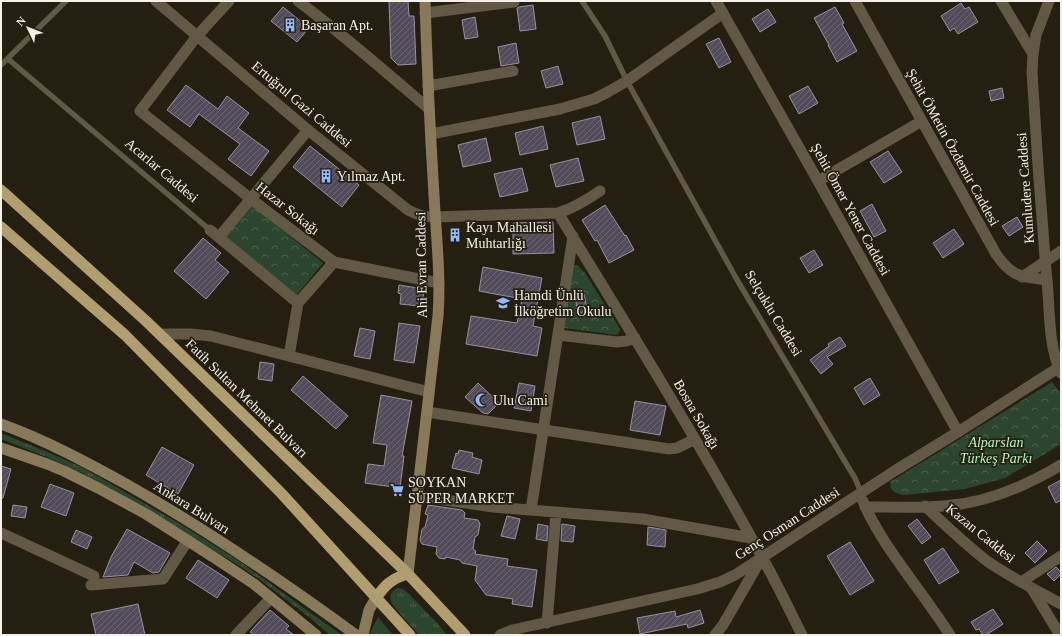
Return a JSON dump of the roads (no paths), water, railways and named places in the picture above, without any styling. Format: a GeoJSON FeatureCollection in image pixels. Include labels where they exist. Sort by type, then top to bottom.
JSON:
{"type":"FeatureCollection","features":[{"type":"Feature","properties":{"kind":"highway","name":"Fatih Sultan Mehmet Bulvarı"},"geometry":{"type":"LineString","coordinates":[[1,190],[160,334],[408,574],[465,635]]}},
{"type":"Feature","properties":{"kind":"highway"},"geometry":{"type":"LineString","coordinates":[[1,227],[125,335],[282,494],[410,635]]}},
{"type":"Feature","properties":{"kind":"highway"},"geometry":{"type":"LineString","coordinates":[[376,598],[381,590],[392,580],[408,574]]}},
{"type":"Feature","properties":{"kind":"main road","name":"Ahi Evran Caddesi"},"geometry":{"type":"LineString","coordinates":[[408,574],[438,316],[439,283],[429,109],[425,1]]}},
{"type":"Feature","properties":{"kind":"main road","name":"Ankara Bulvarı"},"geometry":{"type":"LineString","coordinates":[[1,424],[70,454],[137,490],[193,523],[356,635]]}},
{"type":"Feature","properties":{"kind":"main road"},"geometry":{"type":"LineString","coordinates":[[1,448],[47,464],[146,514],[254,584],[316,635]]}},
{"type":"Feature","properties":{"kind":"main road"},"geometry":{"type":"LineString","coordinates":[[363,635],[369,610],[376,598]]}},
{"type":"Feature","properties":{"kind":"street","name":"Ertuğrul Gazi Caddesi"},"geometry":{"type":"LineString","coordinates":[[156,1],[308,130],[408,210],[418,216],[435,217],[558,213],[570,210],[600,191]]}},
{"type":"Feature","properties":{"kind":"street"},"geometry":{"type":"LineString","coordinates":[[197,36],[229,1]]}},
{"type":"Feature","properties":{"kind":"street"},"geometry":{"type":"LineString","coordinates":[[298,1],[319,16],[429,109]]}},
{"type":"Feature","properties":{"kind":"street","name":"Şehit Ömer Yener Caddesi"},"geometry":{"type":"LineString","coordinates":[[716,1],[958,432]]}},
{"type":"Feature","properties":{"kind":"street","name":"Şehit ÖMetin Özdemir Caddesi"},"geometry":{"type":"LineString","coordinates":[[855,1],[996,254],[1004,265],[1012,272],[1022,276],[1047,280]]}},
{"type":"Feature","properties":{"kind":"street"},"geometry":{"type":"LineString","coordinates":[[1001,1],[1033,54]]}},
{"type":"Feature","properties":{"kind":"street","name":"Kumludere Caddesi"},"geometry":{"type":"LineString","coordinates":[[1049,1],[1036,35],[1032,72],[1052,339],[1054,354],[1060,369]]}},
{"type":"Feature","properties":{"kind":"street"},"geometry":{"type":"LineString","coordinates":[[425,13],[514,2]]}},
{"type":"Feature","properties":{"kind":"street"},"geometry":{"type":"LineString","coordinates":[[431,134],[560,109],[577,105],[598,97],[627,80],[723,13]]}},
{"type":"Feature","properties":{"kind":"street","name":"Hazar Sokağı"},"geometry":{"type":"LineString","coordinates":[[197,36],[140,111],[251,199],[334,262],[439,283]]}},
{"type":"Feature","properties":{"kind":"street"},"geometry":{"type":"LineString","coordinates":[[428,86],[513,71]]}},
{"type":"Feature","properties":{"kind":"street"},"geometry":{"type":"LineString","coordinates":[[818,181],[922,121]]}},
{"type":"Feature","properties":{"kind":"street"},"geometry":{"type":"LineString","coordinates":[[219,237],[308,130]]}},
{"type":"Feature","properties":{"kind":"street","name":"Bosna Sokağı"},"geometry":{"type":"LineString","coordinates":[[558,213],[695,439],[762,557],[802,635]]}},
{"type":"Feature","properties":{"kind":"street","name":"Acarlar Caddesi"},"geometry":{"type":"LineString","coordinates":[[210,230],[298,303]]}},
{"type":"Feature","properties":{"kind":"street"},"geometry":{"type":"LineString","coordinates":[[531,510],[572,236]]}},
{"type":"Feature","properties":{"kind":"street"},"geometry":{"type":"LineString","coordinates":[[1022,276],[1061,251]]}},
{"type":"Feature","properties":{"kind":"street"},"geometry":{"type":"LineString","coordinates":[[289,356],[298,303],[334,262]]}},
{"type":"Feature","properties":{"kind":"street"},"geometry":{"type":"LineString","coordinates":[[160,334],[191,334],[211,336],[429,392]]}},
{"type":"Feature","properties":{"kind":"street"},"geometry":{"type":"LineString","coordinates":[[558,335],[617,342],[635,338]]}},
{"type":"Feature","properties":{"kind":"street","name":"Genç Osman Caddesi"},"geometry":{"type":"LineString","coordinates":[[500,635],[512,630],[698,589],[725,580],[735,575],[896,470],[1060,369]]}},
{"type":"Feature","properties":{"kind":"street"},"geometry":{"type":"LineString","coordinates":[[427,412],[669,449],[677,448],[695,439]]}},
{"type":"Feature","properties":{"kind":"street"},"geometry":{"type":"LineString","coordinates":[[865,507],[945,506],[964,504],[1013,489],[1040,477],[1061,465]]}},
{"type":"Feature","properties":{"kind":"street","name":"Selçuklu Caddesi"},"geometry":{"type":"LineString","coordinates":[[861,493],[865,507],[890,551],[937,614],[950,635]]}},
{"type":"Feature","properties":{"kind":"street"},"geometry":{"type":"LineString","coordinates":[[417,496],[493,507],[643,519],[751,538]]}},
{"type":"Feature","properties":{"kind":"street","name":"Kazan Caddesi"},"geometry":{"type":"LineString","coordinates":[[925,506],[986,560],[1005,573],[1061,604]]}},
{"type":"Feature","properties":{"kind":"street"},"geometry":{"type":"LineString","coordinates":[[547,623],[556,513]]}},
{"type":"Feature","properties":{"kind":"street"},"geometry":{"type":"LineString","coordinates":[[1,533],[92,581],[164,579],[188,540]]}},
{"type":"Feature","properties":{"kind":"street"},"geometry":{"type":"LineString","coordinates":[[1021,582],[1061,556]]}},
{"type":"Feature","properties":{"kind":"street"},"geometry":{"type":"LineString","coordinates":[[715,635],[723,625],[762,557]]}},
{"type":"Feature","properties":{"kind":"street"},"geometry":{"type":"LineString","coordinates":[[1032,588],[1060,635]]}},
{"type":"Feature","properties":{"kind":"street"},"geometry":{"type":"LineString","coordinates":[[236,635],[271,598]]}},
{"type":"Feature","properties":{"kind":"lane"},"geometry":{"type":"LineString","coordinates":[[1,65],[66,1]]}},
{"type":"Feature","properties":{"kind":"lane","name":"Selçuklu Caddesi"},"geometry":{"type":"LineString","coordinates":[[582,1],[605,36],[627,80],[736,278],[855,478],[861,493]]}},
{"type":"Feature","properties":{"kind":"lane","name":"Acarlar Caddesi"},"geometry":{"type":"LineString","coordinates":[[8,59],[210,230]]}},
{"type":"Feature","properties":{"kind":"place","name":"Başaran Apt."},"geometry":{"type":"Point","coordinates":[290,25]}},
{"type":"Feature","properties":{"kind":"place","name":"Yılmaz Apt."},"geometry":{"type":"Point","coordinates":[326,176]}},
{"type":"Feature","properties":{"kind":"place","name":"Kayı Mahallesi Muhtarlığı"},"geometry":{"type":"Point","coordinates":[455,235]}},
{"type":"Feature","properties":{"kind":"place","name":"Hamdi Ünlü İlköğretim Okulu"},"geometry":{"type":"Point","coordinates":[503,303]}},
{"type":"Feature","properties":{"kind":"place","name":"Ulu Cami"},"geometry":{"type":"Point","coordinates":[482,400]}},
{"type":"Feature","properties":{"kind":"place","name":"SOYKAN SÜPER MARKET"},"geometry":{"type":"Point","coordinates":[397,490]}},
{"type":"Feature","properties":{"kind":"park label","name":"Alparslan Türkeş Parkı"},"geometry":{"type":"Point","coordinates":[996,450]}}]}
